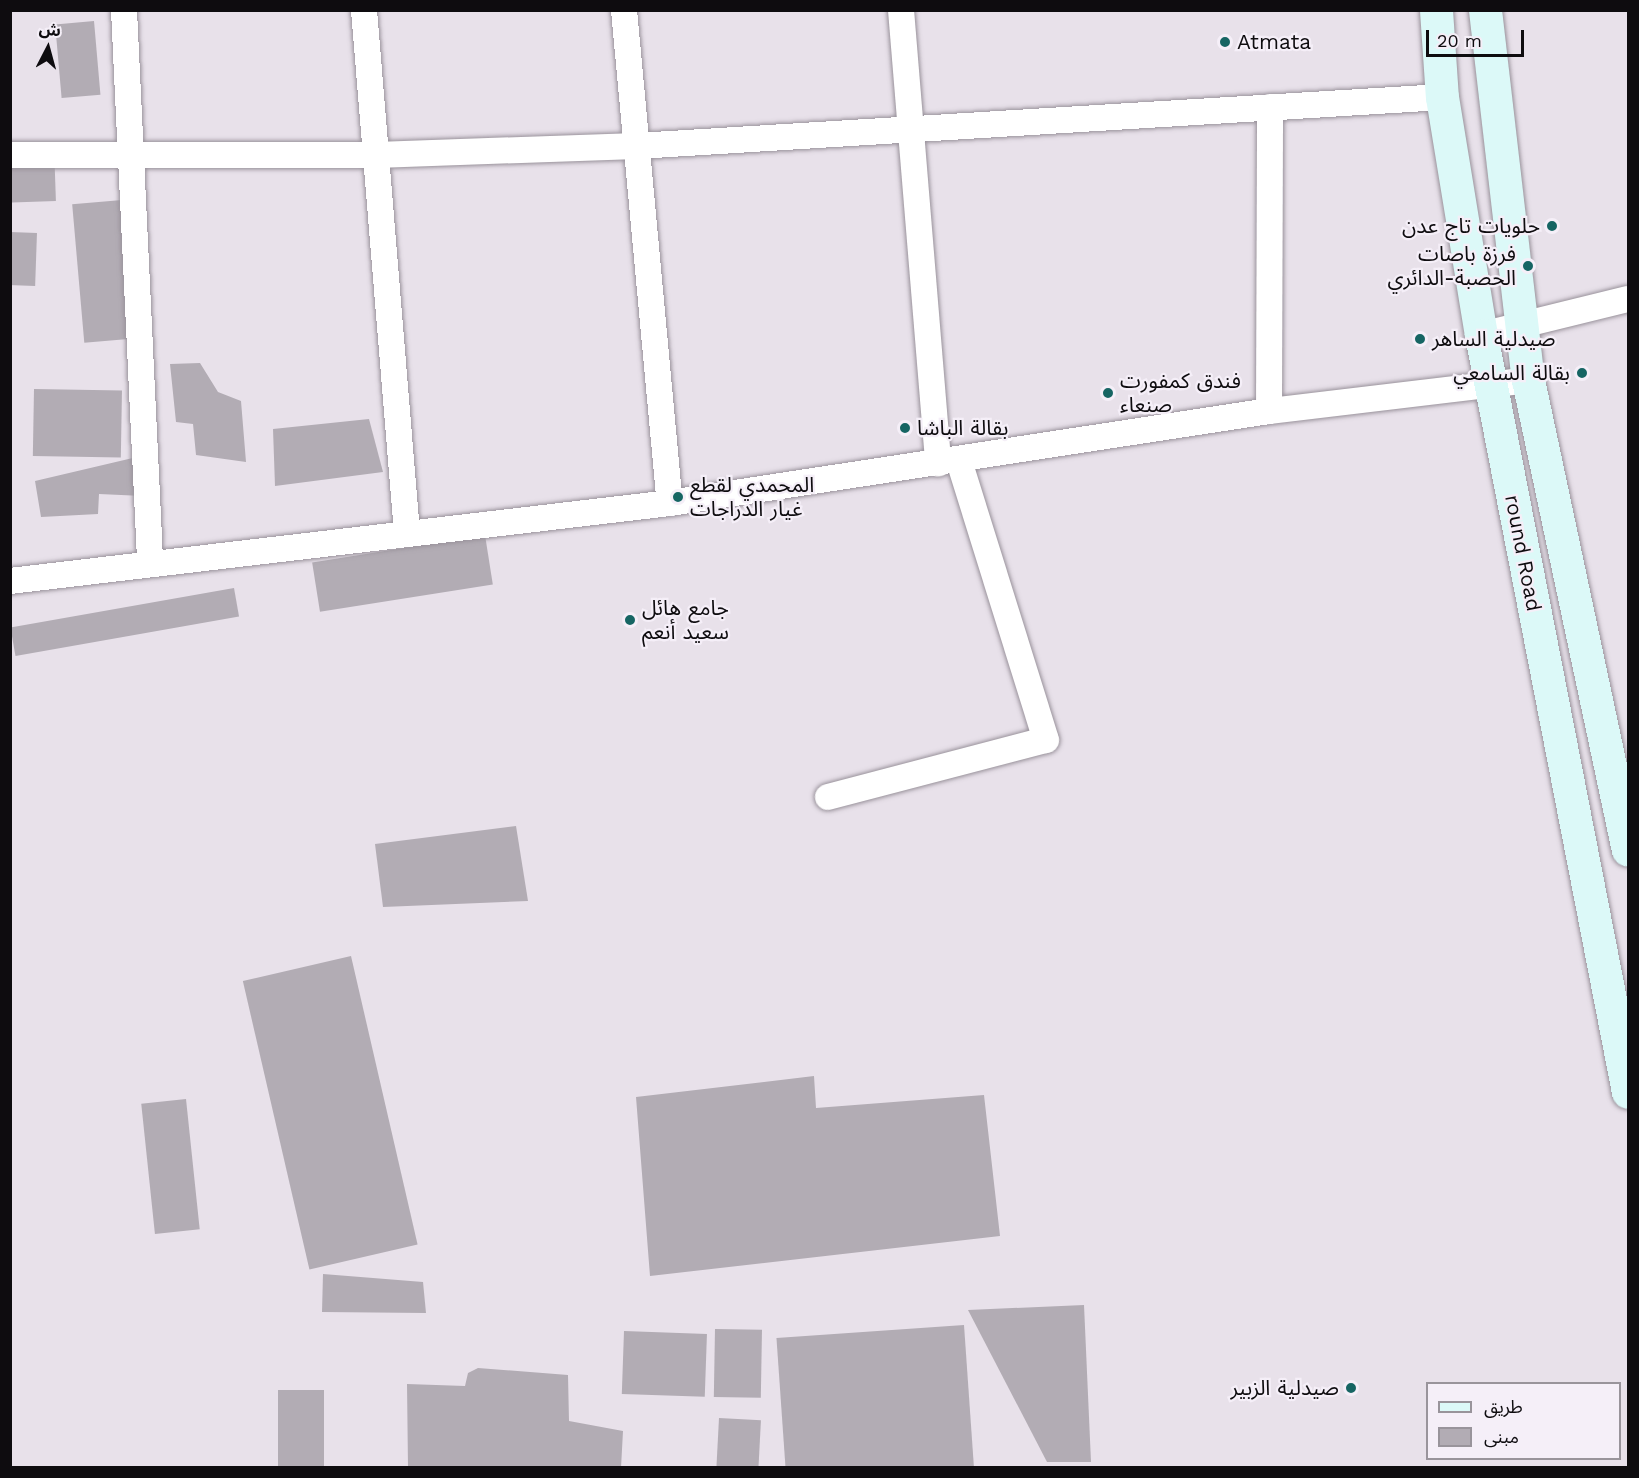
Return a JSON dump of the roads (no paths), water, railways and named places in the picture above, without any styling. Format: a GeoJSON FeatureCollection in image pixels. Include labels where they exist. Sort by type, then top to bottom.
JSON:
{"type":"FeatureCollection","features":[{"type":"Feature","properties":{"kind":"main road","name":"round Road"},"geometry":{"type":"LineString","coordinates":[[1436,10],[1442,97],[1480,335],[1629,1092]]}},
{"type":"Feature","properties":{"kind":"main road","name":"round Road"},"geometry":{"type":"LineString","coordinates":[[1485,10],[1528,380],[1629,849]]}},
{"type":"Feature","properties":{"kind":"street"},"geometry":{"type":"LineString","coordinates":[[124,10],[135,152],[150,560]]}},
{"type":"Feature","properties":{"kind":"street"},"geometry":{"type":"LineString","coordinates":[[364,10],[407,533]]}},
{"type":"Feature","properties":{"kind":"street"},"geometry":{"type":"LineString","coordinates":[[624,10],[669,503]]}},
{"type":"Feature","properties":{"kind":"street"},"geometry":{"type":"LineString","coordinates":[[828,797],[1046,740],[948,462],[911,133],[901,10]]}},
{"type":"Feature","properties":{"kind":"street"},"geometry":{"type":"LineString","coordinates":[[10,155],[135,152],[376,156],[637,146],[911,133],[1442,97]]}},
{"type":"Feature","properties":{"kind":"street"},"geometry":{"type":"LineString","coordinates":[[1269,411],[1270,107]]}},
{"type":"Feature","properties":{"kind":"street"},"geometry":{"type":"LineString","coordinates":[[1480,335],[1521,327],[1629,299]]}},
{"type":"Feature","properties":{"kind":"street"},"geometry":{"type":"LineString","coordinates":[[10,581],[150,560],[669,503],[1269,411],[1528,380]]}},
{"type":"Feature","properties":{"kind":"place","name":"Atmata"},"geometry":{"type":"Point","coordinates":[1225,42]}},
{"type":"Feature","properties":{"kind":"place","name":"حلويات تاج عدن"},"geometry":{"type":"Point","coordinates":[1552,226]}},
{"type":"Feature","properties":{"kind":"place","name":"فرزة باصات الحصبة-الدائري"},"geometry":{"type":"Point","coordinates":[1528,266]}},
{"type":"Feature","properties":{"kind":"place","name":"صيدلية الساهر"},"geometry":{"type":"Point","coordinates":[1420,339]}},
{"type":"Feature","properties":{"kind":"place","name":"بقالة السامعي"},"geometry":{"type":"Point","coordinates":[1582,373]}},
{"type":"Feature","properties":{"kind":"place","name":"فندق كمفورت صنعاء"},"geometry":{"type":"Point","coordinates":[1108,393]}},
{"type":"Feature","properties":{"kind":"place","name":"بقالة الباشا"},"geometry":{"type":"Point","coordinates":[905,428]}},
{"type":"Feature","properties":{"kind":"place","name":"المحمدي لقطع غيار الدراجات"},"geometry":{"type":"Point","coordinates":[678,497]}},
{"type":"Feature","properties":{"kind":"place","name":"جامع هائل سعيد أنعم"},"geometry":{"type":"Point","coordinates":[630,620]}},
{"type":"Feature","properties":{"kind":"place","name":"صيدلية الزبير"},"geometry":{"type":"Point","coordinates":[1351,1388]}}]}
